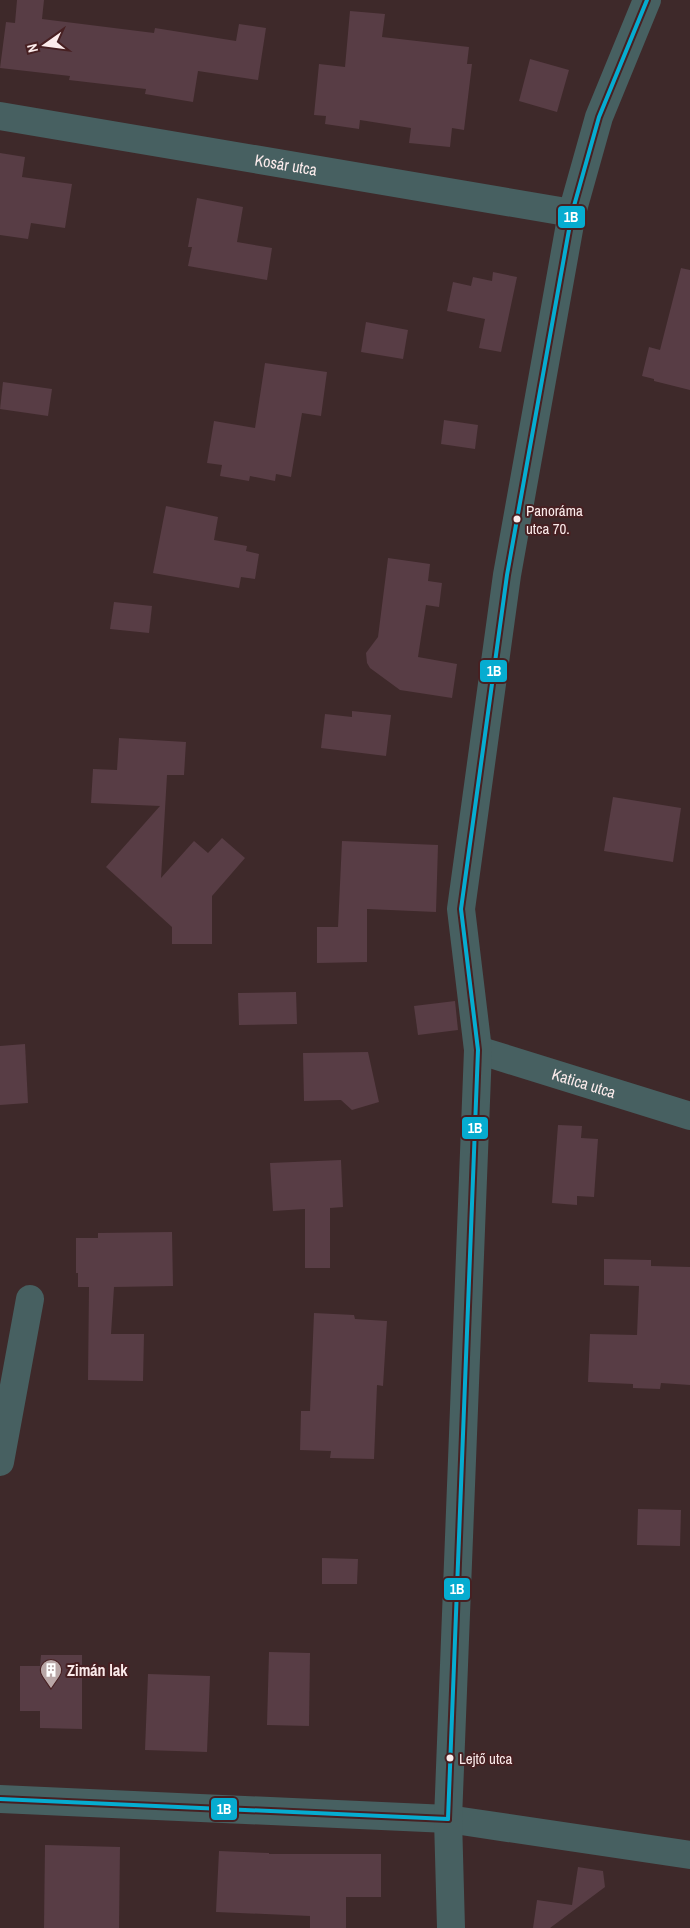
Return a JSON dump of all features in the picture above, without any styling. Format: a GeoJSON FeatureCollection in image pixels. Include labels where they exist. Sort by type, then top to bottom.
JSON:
{"type":"FeatureCollection","features":[{"type":"Feature","properties":{"kind":"street"},"geometry":{"type":"LineString","coordinates":[[451,1928],[448,1819],[478,1050],[461,909],[507,575],[572,212],[599,117],[647,0]]}},
{"type":"Feature","properties":{"kind":"street","name":"Kosár utca"},"geometry":{"type":"LineString","coordinates":[[0,116],[572,212]]}},
{"type":"Feature","properties":{"kind":"street","name":"Katica utca"},"geometry":{"type":"LineString","coordinates":[[478,1050],[690,1116]]}},
{"type":"Feature","properties":{"kind":"street"},"geometry":{"type":"LineString","coordinates":[[0,1462],[30,1299]]}},
{"type":"Feature","properties":{"kind":"street"},"geometry":{"type":"LineString","coordinates":[[0,1799],[448,1819],[690,1855]]}},
{"type":"Feature","properties":{"kind":"building"},"geometry":{"type":"Polygon","coordinates":[[[17,0],[44,0],[42,19],[154,33],[155,28],[236,41],[239,24],[266,28],[258,80],[198,71],[193,102],[145,94],[146,89],[69,80],[70,76],[0,68],[6,22],[15,23],[17,0]]]}},
{"type":"Feature","properties":{"kind":"building"},"geometry":{"type":"Polygon","coordinates":[[[350,11],[385,14],[382,37],[469,47],[467,64],[472,64],[464,130],[452,128],[450,147],[409,143],[411,128],[360,120],[359,129],[325,124],[326,116],[314,115],[319,64],[345,67],[350,11]]]}},
{"type":"Feature","properties":{"kind":"building"},"geometry":{"type":"Polygon","coordinates":[[[530,59],[569,70],[557,112],[519,101],[530,59]]]}},
{"type":"Feature","properties":{"kind":"building"},"geometry":{"type":"Polygon","coordinates":[[[0,153],[25,157],[22,177],[72,184],[65,228],[31,223],[28,239],[0,235],[0,153]]]}},
{"type":"Feature","properties":{"kind":"building"},"geometry":{"type":"Polygon","coordinates":[[[197,198],[243,207],[237,242],[272,248],[267,280],[188,266],[192,247],[188,247],[197,198]]]}},
{"type":"Feature","properties":{"kind":"building"},"geometry":{"type":"Polygon","coordinates":[[[681,268],[690,270],[690,390],[642,376],[649,347],[660,350],[681,268]]]}},
{"type":"Feature","properties":{"kind":"building"},"geometry":{"type":"Polygon","coordinates":[[[493,272],[517,277],[501,352],[479,348],[485,319],[447,311],[453,282],[471,286],[473,277],[492,281],[493,272]]]}},
{"type":"Feature","properties":{"kind":"building"},"geometry":{"type":"Polygon","coordinates":[[[366,322],[408,330],[403,359],[361,352],[366,322]]]}},
{"type":"Feature","properties":{"kind":"building"},"geometry":{"type":"Polygon","coordinates":[[[265,363],[327,372],[321,416],[302,413],[291,477],[276,474],[275,481],[250,476],[249,481],[220,476],[222,465],[207,463],[214,421],[255,428],[265,363]]]}},
{"type":"Feature","properties":{"kind":"building"},"geometry":{"type":"Polygon","coordinates":[[[3,382],[52,389],[48,416],[0,409],[3,382]]]}},
{"type":"Feature","properties":{"kind":"building"},"geometry":{"type":"Polygon","coordinates":[[[444,420],[478,425],[475,449],[441,444],[444,420]]]}},
{"type":"Feature","properties":{"kind":"building"},"geometry":{"type":"Polygon","coordinates":[[[166,506],[218,517],[214,540],[247,546],[246,551],[259,554],[255,579],[241,577],[239,588],[153,573],[166,506]]]}},
{"type":"Feature","properties":{"kind":"building"},"geometry":{"type":"Polygon","coordinates":[[[388,558],[430,564],[428,581],[442,583],[439,607],[426,605],[418,657],[457,664],[452,698],[400,690],[370,668],[367,663],[366,653],[378,637],[388,558]]]}},
{"type":"Feature","properties":{"kind":"building"},"geometry":{"type":"Polygon","coordinates":[[[114,602],[152,606],[149,633],[110,629],[114,602]]]}},
{"type":"Feature","properties":{"kind":"building"},"geometry":{"type":"Polygon","coordinates":[[[352,711],[391,715],[386,756],[321,748],[325,714],[352,717],[352,711]]]}},
{"type":"Feature","properties":{"kind":"building"},"geometry":{"type":"Polygon","coordinates":[[[119,738],[186,742],[184,775],[167,775],[161,878],[194,841],[208,853],[222,838],[245,858],[212,896],[212,944],[172,944],[172,927],[106,867],[160,806],[91,803],[93,769],[117,770],[119,738]]]}},
{"type":"Feature","properties":{"kind":"building"},"geometry":{"type":"Polygon","coordinates":[[[613,797],[681,808],[673,862],[604,851],[613,797]]]}},
{"type":"Feature","properties":{"kind":"building"},"geometry":{"type":"Polygon","coordinates":[[[342,841],[438,845],[436,912],[367,909],[367,962],[317,963],[317,927],[338,927],[342,841]]]}},
{"type":"Feature","properties":{"kind":"building"},"geometry":{"type":"Polygon","coordinates":[[[296,992],[297,1024],[239,1025],[238,993],[296,992]]]}},
{"type":"Feature","properties":{"kind":"building"},"geometry":{"type":"Polygon","coordinates":[[[455,1001],[458,1030],[418,1035],[414,1006],[455,1001]]]}},
{"type":"Feature","properties":{"kind":"building"},"geometry":{"type":"Polygon","coordinates":[[[25,1044],[28,1103],[0,1105],[0,1046],[25,1044]]]}},
{"type":"Feature","properties":{"kind":"building"},"geometry":{"type":"Polygon","coordinates":[[[368,1052],[379,1102],[352,1110],[341,1100],[304,1101],[303,1053],[368,1052]]]}},
{"type":"Feature","properties":{"kind":"building"},"geometry":{"type":"Polygon","coordinates":[[[558,1125],[582,1126],[581,1138],[598,1139],[594,1197],[577,1196],[577,1205],[552,1203],[558,1125]]]}},
{"type":"Feature","properties":{"kind":"building"},"geometry":{"type":"Polygon","coordinates":[[[341,1160],[343,1207],[330,1208],[330,1268],[305,1268],[305,1209],[273,1211],[270,1163],[341,1160]]]}},
{"type":"Feature","properties":{"kind":"building"},"geometry":{"type":"Polygon","coordinates":[[[172,1232],[173,1286],[114,1287],[111,1334],[144,1334],[143,1381],[88,1380],[89,1287],[78,1287],[76,1238],[98,1238],[98,1233],[172,1232]]]}},
{"type":"Feature","properties":{"kind":"building"},"geometry":{"type":"Polygon","coordinates":[[[604,1259],[651,1260],[651,1266],[690,1267],[690,1385],[661,1383],[660,1389],[633,1388],[633,1384],[588,1382],[590,1334],[637,1335],[639,1286],[604,1285],[604,1259]]]}},
{"type":"Feature","properties":{"kind":"building"},"geometry":{"type":"Polygon","coordinates":[[[314,1313],[354,1315],[355,1319],[387,1321],[383,1386],[377,1385],[374,1459],[330,1458],[331,1451],[300,1450],[301,1411],[310,1411],[314,1313]]]}},
{"type":"Feature","properties":{"kind":"building"},"geometry":{"type":"Polygon","coordinates":[[[638,1509],[681,1510],[680,1546],[637,1545],[638,1509]]]}},
{"type":"Feature","properties":{"kind":"building"},"geometry":{"type":"Polygon","coordinates":[[[322,1558],[358,1559],[357,1584],[322,1584],[322,1558]]]}},
{"type":"Feature","properties":{"kind":"building"},"geometry":{"type":"Polygon","coordinates":[[[269,1652],[310,1653],[309,1726],[267,1725],[269,1652]]]}},
{"type":"Feature","properties":{"kind":"building","name":"Zimán lak"},"geometry":{"type":"Polygon","coordinates":[[[41,1655],[82,1655],[82,1729],[40,1728],[40,1711],[20,1711],[20,1666],[40,1666],[41,1655]]]}},
{"type":"Feature","properties":{"kind":"building"},"geometry":{"type":"Polygon","coordinates":[[[148,1674],[210,1676],[207,1752],[145,1750],[148,1674]]]}},
{"type":"Feature","properties":{"kind":"building"},"geometry":{"type":"Polygon","coordinates":[[[45,1845],[120,1847],[119,1928],[44,1928],[45,1845]]]}},
{"type":"Feature","properties":{"kind":"building"},"geometry":{"type":"Polygon","coordinates":[[[219,1851],[269,1854],[381,1854],[381,1897],[346,1897],[346,1928],[310,1928],[310,1916],[216,1912],[219,1851]]]}},
{"type":"Feature","properties":{"kind":"building"},"geometry":{"type":"Polygon","coordinates":[[[578,1867],[603,1871],[605,1887],[550,1928],[533,1928],[537,1900],[572,1905],[578,1867]]]}},
{"type":"Feature","properties":{"kind":"transit line","name":"1B"},"geometry":{"type":"LineString","coordinates":[[448,1819],[478,1050],[461,909],[507,575],[572,213],[599,117],[647,0]]}},
{"type":"Feature","properties":{"kind":"transit line","name":"1B"},"geometry":{"type":"LineString","coordinates":[[0,1799],[448,1819]]}},
{"type":"Feature","properties":{"kind":"place","name":"Panoráma utca 70."},"geometry":{"type":"Point","coordinates":[517,519]}},
{"type":"Feature","properties":{"kind":"place","name":"Zimán lak"},"geometry":{"type":"Point","coordinates":[51,1689]}},
{"type":"Feature","properties":{"kind":"place","name":"Lejtő utca"},"geometry":{"type":"Point","coordinates":[450,1758]}}]}
